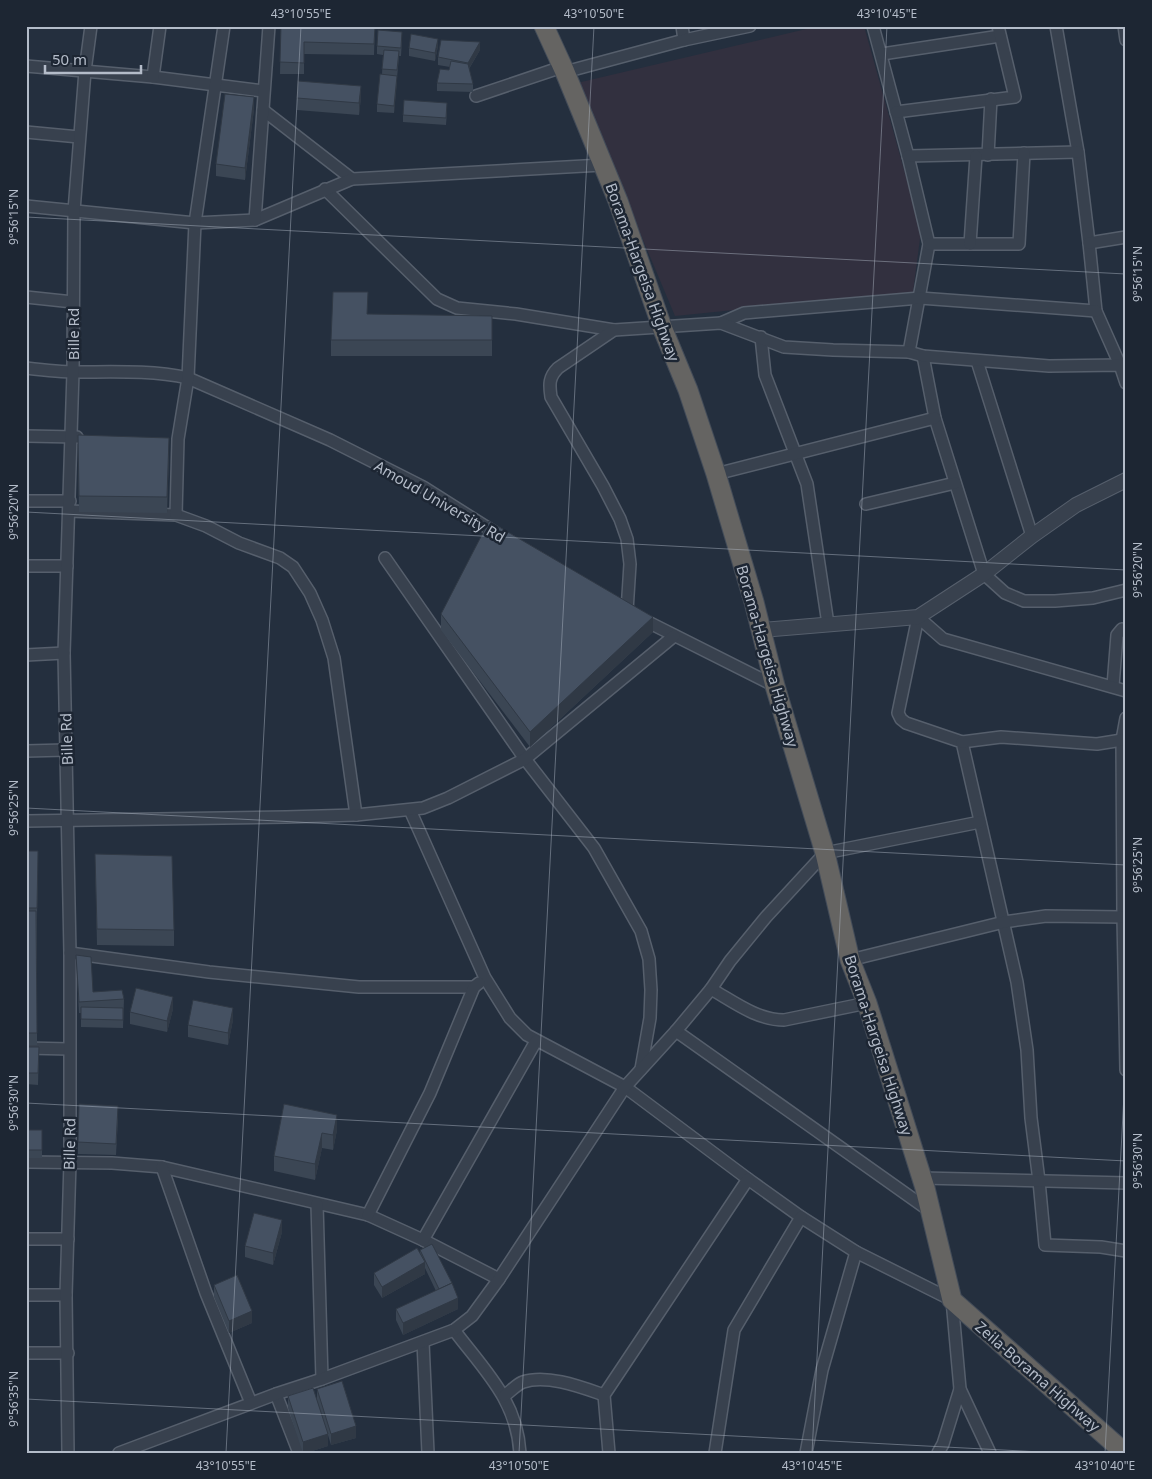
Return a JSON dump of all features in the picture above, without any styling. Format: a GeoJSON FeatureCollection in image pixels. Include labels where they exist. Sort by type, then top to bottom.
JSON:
{"type":"FeatureCollection","features":[{"type":"Feature","properties":{"kind":"highway","name":"Borama-Hargeisa Highway"},"geometry":{"type":"LineString","coordinates":[[544,26],[618,201],[662,327],[688,390],[716,474],[754,602],[775,686],[825,853],[850,960],[867,1003],[922,1178],[952,1300]]}},
{"type":"Feature","properties":{"kind":"highway","name":"Zeila-Borama Highway"},"geometry":{"type":"LineString","coordinates":[[952,1300],[1125,1453]]}},
{"type":"Feature","properties":{"kind":"street","name":"Bille Rd"},"geometry":{"type":"LineString","coordinates":[[68,1453],[66,1295],[70,1162],[70,953],[64,654],[73,372],[74,211],[85,71],[91,26]]}},
{"type":"Feature","properties":{"kind":"street"},"geometry":{"type":"LineString","coordinates":[[153,77],[160,26]]}},
{"type":"Feature","properties":{"kind":"street"},"geometry":{"type":"LineString","coordinates":[[176,515],[173,439],[188,378],[195,223],[224,26]]}},
{"type":"Feature","properties":{"kind":"street"},"geometry":{"type":"LineString","coordinates":[[255,220],[269,26]]}},
{"type":"Feature","properties":{"kind":"street"},"geometry":{"type":"LineString","coordinates":[[682,26],[684,40]]}},
{"type":"Feature","properties":{"kind":"street"},"geometry":{"type":"LineString","coordinates":[[476,96],[563,69],[728,29],[750,26]]}},
{"type":"Feature","properties":{"kind":"street"},"geometry":{"type":"LineString","coordinates":[[873,26],[882,54],[929,244],[909,352]]}},
{"type":"Feature","properties":{"kind":"street"},"geometry":{"type":"LineString","coordinates":[[1056,26],[1078,152],[1090,243],[1096,312],[1123,365],[1126,383]]}},
{"type":"Feature","properties":{"kind":"street"},"geometry":{"type":"LineString","coordinates":[[1124,26],[1126,40]]}},
{"type":"Feature","properties":{"kind":"street"},"geometry":{"type":"LineString","coordinates":[[882,54],[999,31],[1015,97],[896,112]]}},
{"type":"Feature","properties":{"kind":"street"},"geometry":{"type":"LineString","coordinates":[[26,66],[153,77],[264,91]]}},
{"type":"Feature","properties":{"kind":"street"},"geometry":{"type":"LineString","coordinates":[[970,244],[990,99]]}},
{"type":"Feature","properties":{"kind":"street"},"geometry":{"type":"LineString","coordinates":[[263,110],[352,179]]}},
{"type":"Feature","properties":{"kind":"street"},"geometry":{"type":"LineString","coordinates":[[26,132],[79,137]]}},
{"type":"Feature","properties":{"kind":"street"},"geometry":{"type":"LineString","coordinates":[[908,156],[1078,152]]}},
{"type":"Feature","properties":{"kind":"street"},"geometry":{"type":"LineString","coordinates":[[929,244],[1019,244],[1024,153]]}},
{"type":"Feature","properties":{"kind":"street"},"geometry":{"type":"LineString","coordinates":[[26,206],[195,223],[255,220],[352,179],[602,165]]}},
{"type":"Feature","properties":{"kind":"street"},"geometry":{"type":"LineString","coordinates":[[325,189],[437,299],[457,308],[516,314],[614,330],[721,323],[744,313],[920,298],[1096,312]]}},
{"type":"Feature","properties":{"kind":"street"},"geometry":{"type":"LineString","coordinates":[[1090,243],[1126,238]]}},
{"type":"Feature","properties":{"kind":"street"},"geometry":{"type":"LineString","coordinates":[[26,297],[73,302]]}},
{"type":"Feature","properties":{"kind":"street"},"geometry":{"type":"LineString","coordinates":[[721,323],[784,347],[909,352],[923,356],[1049,366],[1123,365]]}},
{"type":"Feature","properties":{"kind":"street"},"geometry":{"type":"LineString","coordinates":[[614,330],[558,368],[551,375],[549,387],[551,396],[604,486],[620,519],[627,539],[630,564],[622,609],[775,686]]}},
{"type":"Feature","properties":{"kind":"street"},"geometry":{"type":"LineString","coordinates":[[761,337],[765,374],[807,484],[828,624]]}},
{"type":"Feature","properties":{"kind":"street"},"geometry":{"type":"LineString","coordinates":[[923,356],[935,418],[984,574],[1005,593],[1024,601],[1093,598],[1126,590]]}},
{"type":"Feature","properties":{"kind":"street"},"geometry":{"type":"LineString","coordinates":[[977,360],[1032,536]]}},
{"type":"Feature","properties":{"kind":"street","name":"Amoud University Rd"},"geometry":{"type":"LineString","coordinates":[[26,368],[73,372],[132,372],[188,378],[330,440],[423,488],[486,532],[510,542]]}},
{"type":"Feature","properties":{"kind":"street"},"geometry":{"type":"LineString","coordinates":[[716,474],[795,452],[935,418]]}},
{"type":"Feature","properties":{"kind":"street"},"geometry":{"type":"LineString","coordinates":[[26,436],[91,437]]}},
{"type":"Feature","properties":{"kind":"street"},"geometry":{"type":"LineString","coordinates":[[761,630],[918,617],[984,574],[1032,536],[1076,505],[1126,480]]}},
{"type":"Feature","properties":{"kind":"street"},"geometry":{"type":"LineString","coordinates":[[866,504],[955,483]]}},
{"type":"Feature","properties":{"kind":"street"},"geometry":{"type":"LineString","coordinates":[[26,501],[176,515],[206,526],[238,543],[280,558],[293,567],[302,579],[322,620],[334,658],[356,815]]}},
{"type":"Feature","properties":{"kind":"street"},"geometry":{"type":"LineString","coordinates":[[385,558],[439,627],[525,759],[594,848],[641,931],[649,959],[651,990],[650,1018],[640,1070]]}},
{"type":"Feature","properties":{"kind":"street"},"geometry":{"type":"LineString","coordinates":[[26,566],[66,566]]}},
{"type":"Feature","properties":{"kind":"street"},"geometry":{"type":"LineString","coordinates":[[918,617],[943,638],[1126,691]]}},
{"type":"Feature","properties":{"kind":"street"},"geometry":{"type":"LineString","coordinates":[[918,617],[898,713],[906,723],[962,742],[1000,737],[1097,744],[1122,740]]}},
{"type":"Feature","properties":{"kind":"street"},"geometry":{"type":"LineString","coordinates":[[1113,686],[1117,636],[1122,629],[1126,630]]}},
{"type":"Feature","properties":{"kind":"street"},"geometry":{"type":"LineString","coordinates":[[26,820],[68,821],[356,815],[423,808],[448,798],[525,759],[674,636]]}},
{"type":"Feature","properties":{"kind":"street"},"geometry":{"type":"LineString","coordinates":[[26,655],[64,654]]}},
{"type":"Feature","properties":{"kind":"street"},"geometry":{"type":"LineString","coordinates":[[1126,718],[1122,740],[1126,1070]]}},
{"type":"Feature","properties":{"kind":"street"},"geometry":{"type":"LineString","coordinates":[[962,742],[1017,982],[1027,1050],[1031,1118],[1040,1181],[1045,1245],[1101,1247],[1126,1251]]}},
{"type":"Feature","properties":{"kind":"street"},"geometry":{"type":"LineString","coordinates":[[26,751],[66,750]]}},
{"type":"Feature","properties":{"kind":"street"},"geometry":{"type":"LineString","coordinates":[[410,810],[485,978],[510,1018],[527,1035],[625,1087],[748,1180],[856,1252],[952,1300],[960,1389],[990,1453]]}},
{"type":"Feature","properties":{"kind":"street"},"geometry":{"type":"LineString","coordinates":[[119,1453],[454,1330],[472,1316],[499,1278],[625,1087],[711,989],[730,961],[766,917],[825,853],[980,822]]}},
{"type":"Feature","properties":{"kind":"street"},"geometry":{"type":"LineString","coordinates":[[850,960],[1004,922],[1046,916],[1123,918]]}},
{"type":"Feature","properties":{"kind":"street"},"geometry":{"type":"LineString","coordinates":[[70,953],[209,972],[359,987],[474,988]]}},
{"type":"Feature","properties":{"kind":"street"},"geometry":{"type":"LineString","coordinates":[[368,1215],[430,1093],[474,988],[485,978]]}},
{"type":"Feature","properties":{"kind":"street"},"geometry":{"type":"LineString","coordinates":[[711,989],[761,1018],[772,1020],[784,1020],[867,1003]]}},
{"type":"Feature","properties":{"kind":"street"},"geometry":{"type":"LineString","coordinates":[[676,1031],[930,1211]]}},
{"type":"Feature","properties":{"kind":"street"},"geometry":{"type":"LineString","coordinates":[[424,1240],[536,1041]]}},
{"type":"Feature","properties":{"kind":"street"},"geometry":{"type":"LineString","coordinates":[[26,1048],[69,1049]]}},
{"type":"Feature","properties":{"kind":"street"},"geometry":{"type":"LineString","coordinates":[[26,1162],[70,1162],[162,1167],[368,1215],[424,1240],[499,1278]]}},
{"type":"Feature","properties":{"kind":"street"},"geometry":{"type":"LineString","coordinates":[[162,1167],[206,1292],[251,1403]]}},
{"type":"Feature","properties":{"kind":"street"},"geometry":{"type":"LineString","coordinates":[[922,1178],[1126,1183]]}},
{"type":"Feature","properties":{"kind":"street"},"geometry":{"type":"LineString","coordinates":[[609,1453],[604,1395],[748,1180]]}},
{"type":"Feature","properties":{"kind":"street"},"geometry":{"type":"LineString","coordinates":[[317,1204],[322,1379]]}},
{"type":"Feature","properties":{"kind":"street"},"geometry":{"type":"LineString","coordinates":[[715,1453],[734,1330],[801,1217]]}},
{"type":"Feature","properties":{"kind":"street"},"geometry":{"type":"LineString","coordinates":[[26,1239],[68,1239]]}},
{"type":"Feature","properties":{"kind":"street"},"geometry":{"type":"LineString","coordinates":[[806,1453],[822,1370],[856,1252]]}},
{"type":"Feature","properties":{"kind":"street"},"geometry":{"type":"LineString","coordinates":[[26,1295],[66,1295]]}},
{"type":"Feature","properties":{"kind":"street"},"geometry":{"type":"LineString","coordinates":[[454,1330],[504,1396],[514,1419],[520,1453]]}},
{"type":"Feature","properties":{"kind":"street"},"geometry":{"type":"LineString","coordinates":[[423,1342],[428,1453]]}},
{"type":"Feature","properties":{"kind":"street"},"geometry":{"type":"LineString","coordinates":[[26,1353],[68,1353]]}},
{"type":"Feature","properties":{"kind":"street"},"geometry":{"type":"LineString","coordinates":[[504,1396],[523,1382],[543,1380],[565,1382],[604,1395]]}},
{"type":"Feature","properties":{"kind":"street"},"geometry":{"type":"LineString","coordinates":[[938,1453],[943,1444],[960,1389]]}},
{"type":"Feature","properties":{"kind":"street"},"geometry":{"type":"LineString","coordinates":[[276,1394],[298,1453]]}},
{"type":"Feature","properties":{"kind":"shaded area"},"geometry":{"type":"Polygon","coordinates":[[[819,26],[864,26],[921,231],[913,292],[675,316],[577,83],[819,26]]]}},
{"type":"Feature","properties":{"kind":"building"},"geometry":{"type":"Polygon","coordinates":[[[281,26],[375,26],[374,44],[304,42],[304,63],[280,62],[281,26]]]}},
{"type":"Feature","properties":{"kind":"building"},"geometry":{"type":"Polygon","coordinates":[[[378,30],[402,32],[401,48],[377,46],[378,30]]]}},
{"type":"Feature","properties":{"kind":"building"},"geometry":{"type":"Polygon","coordinates":[[[411,34],[438,39],[435,53],[409,48],[411,34]]]}},
{"type":"Feature","properties":{"kind":"building"},"geometry":{"type":"Polygon","coordinates":[[[441,40],[480,42],[468,63],[438,57],[441,40]]]}},
{"type":"Feature","properties":{"kind":"building"},"geometry":{"type":"Polygon","coordinates":[[[384,50],[399,51],[397,70],[382,69],[384,50]]]}},
{"type":"Feature","properties":{"kind":"building"},"geometry":{"type":"Polygon","coordinates":[[[451,61],[468,64],[473,84],[437,83],[440,69],[449,70],[451,61]]]}},
{"type":"Feature","properties":{"kind":"building"},"geometry":{"type":"Polygon","coordinates":[[[380,74],[397,76],[394,106],[377,104],[380,74]]]}},
{"type":"Feature","properties":{"kind":"building"},"geometry":{"type":"Polygon","coordinates":[[[298,81],[361,86],[359,103],[297,98],[298,81]]]}},
{"type":"Feature","properties":{"kind":"building"},"geometry":{"type":"Polygon","coordinates":[[[225,94],[254,97],[245,168],[216,164],[225,94]]]}},
{"type":"Feature","properties":{"kind":"building"},"geometry":{"type":"Polygon","coordinates":[[[404,100],[447,103],[446,118],[403,115],[404,100]]]}},
{"type":"Feature","properties":{"kind":"building"},"geometry":{"type":"Polygon","coordinates":[[[333,292],[368,292],[367,314],[492,316],[492,340],[331,340],[333,292]]]}},
{"type":"Feature","properties":{"kind":"building"},"geometry":{"type":"Polygon","coordinates":[[[78,435],[169,438],[167,497],[79,496],[78,435]]]}},
{"type":"Feature","properties":{"kind":"building"},"geometry":{"type":"Polygon","coordinates":[[[489,521],[653,617],[530,732],[441,614],[489,521]]]}},
{"type":"Feature","properties":{"kind":"building"},"geometry":{"type":"Polygon","coordinates":[[[26,851],[38,851],[37,908],[26,908],[26,851]]]}},
{"type":"Feature","properties":{"kind":"building"},"geometry":{"type":"Polygon","coordinates":[[[95,854],[172,856],[174,930],[97,929],[95,854]]]}},
{"type":"Feature","properties":{"kind":"building"},"geometry":{"type":"Polygon","coordinates":[[[26,911],[36,911],[37,1033],[26,1033],[26,911]]]}},
{"type":"Feature","properties":{"kind":"building"},"geometry":{"type":"Polygon","coordinates":[[[76,955],[91,957],[93,992],[122,990],[124,999],[79,1002],[76,955]]]}},
{"type":"Feature","properties":{"kind":"building"},"geometry":{"type":"Polygon","coordinates":[[[136,988],[173,997],[167,1021],[130,1012],[136,988]]]}},
{"type":"Feature","properties":{"kind":"building"},"geometry":{"type":"Polygon","coordinates":[[[193,1000],[233,1008],[228,1033],[188,1025],[193,1000]]]}},
{"type":"Feature","properties":{"kind":"building"},"geometry":{"type":"Polygon","coordinates":[[[81,1007],[123,1008],[123,1020],[81,1019],[81,1007]]]}},
{"type":"Feature","properties":{"kind":"building"},"geometry":{"type":"Polygon","coordinates":[[[26,1047],[39,1047],[38,1073],[26,1073],[26,1047]]]}},
{"type":"Feature","properties":{"kind":"building"},"geometry":{"type":"Polygon","coordinates":[[[79,1104],[118,1106],[116,1144],[78,1142],[79,1104]]]}},
{"type":"Feature","properties":{"kind":"building"},"geometry":{"type":"Polygon","coordinates":[[[284,1104],[337,1115],[333,1135],[322,1133],[315,1164],[274,1156],[284,1104]]]}},
{"type":"Feature","properties":{"kind":"building"},"geometry":{"type":"Polygon","coordinates":[[[26,1130],[42,1130],[42,1150],[26,1150],[26,1130]]]}},
{"type":"Feature","properties":{"kind":"building"},"geometry":{"type":"Polygon","coordinates":[[[254,1213],[282,1220],[273,1253],[245,1246],[254,1213]]]}},
{"type":"Feature","properties":{"kind":"building"},"geometry":{"type":"Polygon","coordinates":[[[432,1244],[452,1283],[439,1289],[420,1250],[432,1244]]]}},
{"type":"Feature","properties":{"kind":"building"},"geometry":{"type":"Polygon","coordinates":[[[417,1248],[425,1262],[382,1287],[374,1273],[417,1248]]]}},
{"type":"Feature","properties":{"kind":"building"},"geometry":{"type":"Polygon","coordinates":[[[237,1275],[252,1311],[229,1321],[214,1285],[237,1275]]]}},
{"type":"Feature","properties":{"kind":"building"},"geometry":{"type":"Polygon","coordinates":[[[452,1283],[458,1298],[403,1323],[396,1309],[452,1283]]]}},
{"type":"Feature","properties":{"kind":"building"},"geometry":{"type":"Polygon","coordinates":[[[342,1381],[356,1426],[331,1434],[317,1389],[342,1381]]]}},
{"type":"Feature","properties":{"kind":"building"},"geometry":{"type":"Polygon","coordinates":[[[313,1388],[328,1434],[303,1442],[288,1396],[313,1388]]]}}]}
